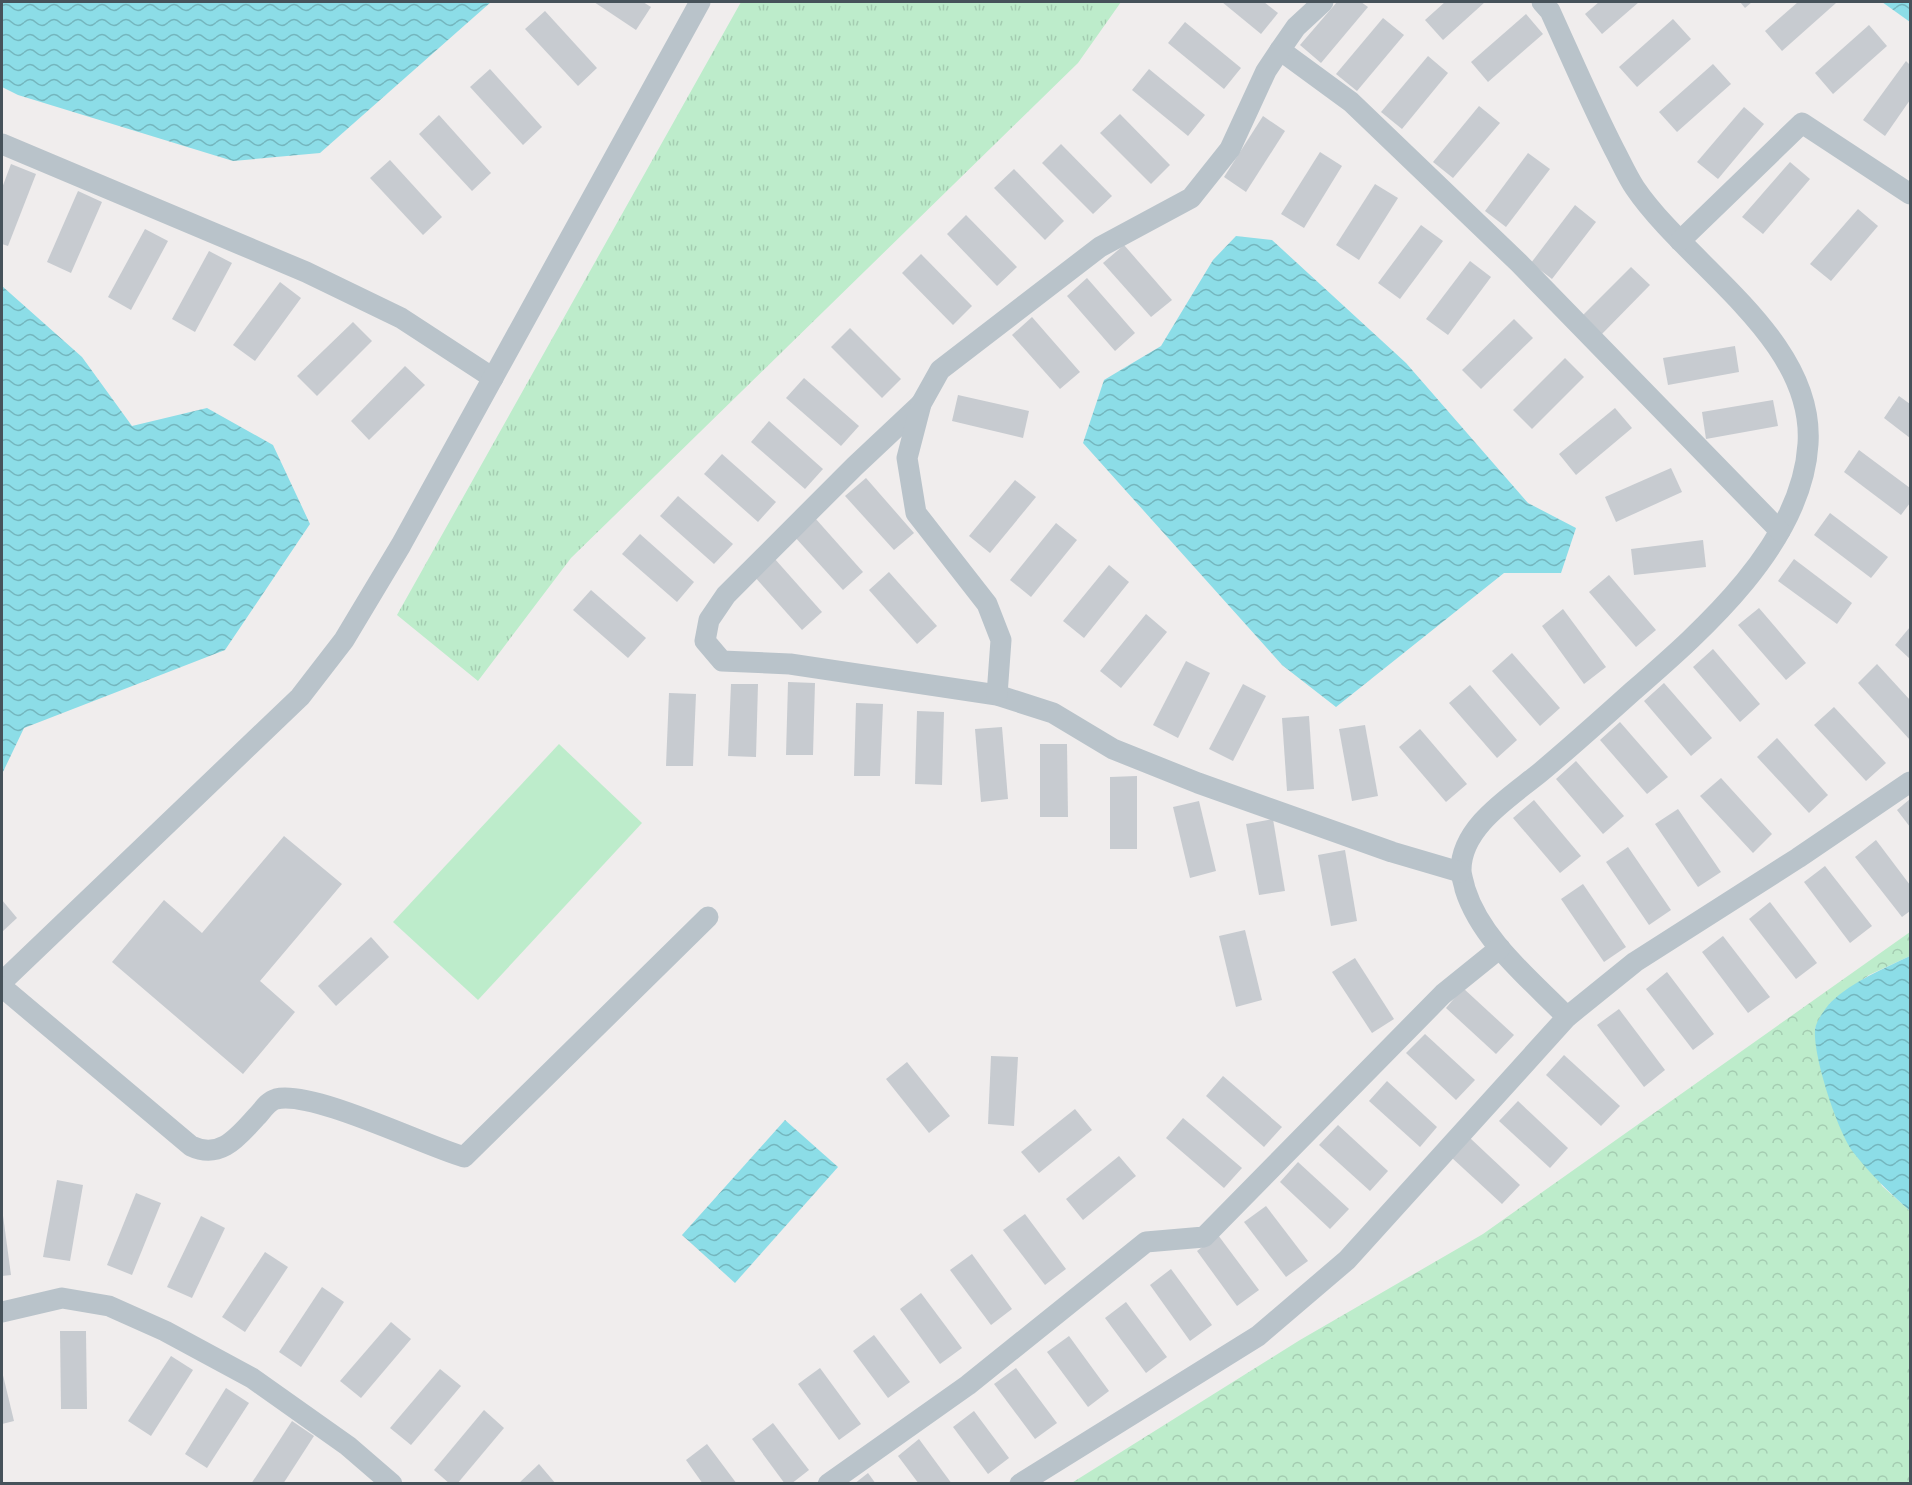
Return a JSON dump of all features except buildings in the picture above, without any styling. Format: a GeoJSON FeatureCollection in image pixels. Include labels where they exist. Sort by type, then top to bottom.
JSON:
{"type":"FeatureCollection","features":[{"type":"Feature","properties":{"kind":"lane"},"geometry":{"type":"LineString","coordinates":[[700,2],[401,545],[344,640],[300,697],[2,984],[191,1146],[203,1151],[219,1149],[234,1140],[273,1099],[287,1097],[338,1110],[464,1157],[708,917]]}},
{"type":"Feature","properties":{"kind":"lane"},"geometry":{"type":"LineString","coordinates":[[997,695],[1001,640],[987,604],[916,513],[907,458],[921,405],[940,370],[1101,247],[1191,198],[1230,149],[1266,71],[1280,50],[1296,27],[1323,2]]}},
{"type":"Feature","properties":{"kind":"lane"},"geometry":{"type":"LineString","coordinates":[[1542,2],[1550,11],[1595,112],[1635,188],[1680,241],[1745,306],[1783,356],[1805,403],[1809,442],[1803,482],[1780,531],[1745,583],[1701,631],[1543,771],[1493,810],[1465,844],[1460,872],[1471,906],[1500,948],[1567,1017]]}},
{"type":"Feature","properties":{"kind":"lane"},"geometry":{"type":"LineString","coordinates":[[1280,50],[1351,102],[1519,263],[1780,531]]}},
{"type":"Feature","properties":{"kind":"lane"},"geometry":{"type":"LineString","coordinates":[[1680,241],[1802,123],[1911,194]]}},
{"type":"Feature","properties":{"kind":"lane"},"geometry":{"type":"LineString","coordinates":[[2,144],[306,272],[401,318],[493,378]]}},
{"type":"Feature","properties":{"kind":"lane"},"geometry":{"type":"LineString","coordinates":[[921,405],[855,466],[726,595],[709,620],[705,641],[722,661],[790,664],[997,695],[1053,713],[1113,749],[1198,783],[1392,852],[1460,872]]}},
{"type":"Feature","properties":{"kind":"lane"},"geometry":{"type":"LineString","coordinates":[[1020,1484],[1258,1336],[1347,1260],[1567,1017],[1635,962],[1798,858],[1911,782]]}},
{"type":"Feature","properties":{"kind":"lane"},"geometry":{"type":"LineString","coordinates":[[828,1484],[968,1385],[1146,1242],[1204,1237],[1443,994],[1500,948]]}},
{"type":"Feature","properties":{"kind":"lane"},"geometry":{"type":"LineString","coordinates":[[2,1312],[62,1299],[109,1306],[165,1331],[252,1378],[348,1446],[392,1484]]}},
{"type":"Feature","properties":{"kind":"green space"},"geometry":{"type":"Polygon","coordinates":[[[741,2],[1121,2],[1078,63],[571,558],[478,681],[397,615],[741,2]]]}},
{"type":"Feature","properties":{"kind":"green space"},"geometry":{"type":"Polygon","coordinates":[[[559,744],[642,823],[478,1000],[393,922],[559,744]]]}},
{"type":"Feature","properties":{"kind":"green space"},"geometry":{"type":"Polygon","coordinates":[[[1910,932],[1910,956],[1869,975],[1830,1003],[1815,1028],[1882,1186],[1910,1211],[1910,1483],[1070,1484],[1300,1340],[1483,1234],[1910,932]]]}},
{"type":"Feature","properties":{"kind":"water"},"geometry":{"type":"Polygon","coordinates":[[[2,2],[491,2],[320,153],[233,161],[18,95],[2,87],[2,2]]]}},
{"type":"Feature","properties":{"kind":"water"},"geometry":{"type":"Polygon","coordinates":[[[1882,2],[1910,2],[1910,22],[1882,2]]]}},
{"type":"Feature","properties":{"kind":"water"},"geometry":{"type":"Polygon","coordinates":[[[1236,236],[1272,240],[1406,363],[1528,503],[1576,528],[1561,573],[1504,573],[1336,707],[1282,665],[1083,443],[1104,380],[1161,346],[1213,260],[1236,236]]]}},
{"type":"Feature","properties":{"kind":"water"},"geometry":{"type":"Polygon","coordinates":[[[2,286],[82,357],[132,426],[207,408],[273,445],[310,524],[225,650],[24,728],[2,774],[2,286]]]}},
{"type":"Feature","properties":{"kind":"water"},"geometry":{"type":"Polygon","coordinates":[[[1910,956],[1910,1211],[1866,1168],[1847,1142],[1833,1111],[1822,1074],[1815,1042],[1815,1030],[1831,1002],[1869,976],[1910,956]]]}},
{"type":"Feature","properties":{"kind":"water"},"geometry":{"type":"Polygon","coordinates":[[[785,1120],[838,1167],[735,1283],[682,1235],[785,1120]]]}}]}
